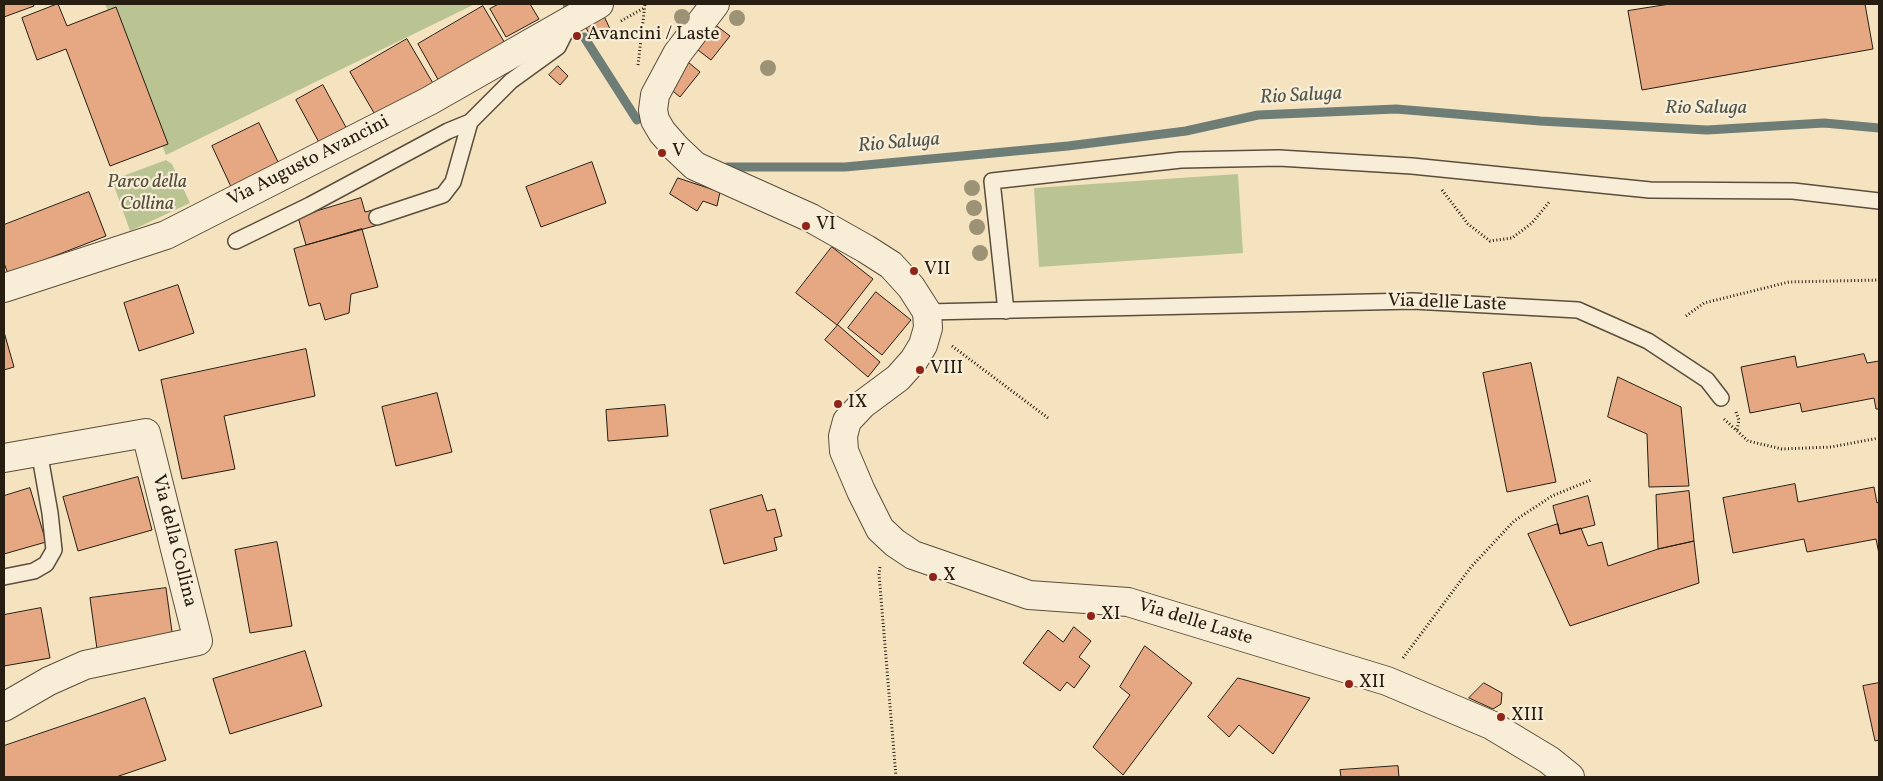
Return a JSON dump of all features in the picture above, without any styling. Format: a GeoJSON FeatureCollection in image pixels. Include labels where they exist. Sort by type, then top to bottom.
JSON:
{"type":"FeatureCollection","features":[{"type":"Feature","properties":{"kind":"street","name":"Via Augusto Avancini"},"geometry":{"type":"LineString","coordinates":[[4,288],[166,235],[429,101],[599,4]]}},
{"type":"Feature","properties":{"kind":"street"},"geometry":{"type":"LineString","coordinates":[[714,4],[677,54],[655,95],[653,110],[655,120],[662,132],[695,166],[811,218],[891,265],[911,288],[927,312]]}},
{"type":"Feature","properties":{"kind":"street","name":"Via delle Laste"},"geometry":{"type":"LineString","coordinates":[[927,312],[928,328],[923,345],[914,360],[898,378],[864,404],[847,421],[842,436],[844,451],[861,491],[880,529],[894,543],[913,555],[1029,595],[1128,602],[1387,681],[1491,725],[1549,760],[1570,777]]}},
{"type":"Feature","properties":{"kind":"street","name":"Via della Collina"},"geometry":{"type":"LineString","coordinates":[[4,458],[146,432],[198,641],[85,665],[49,681],[4,707]]}},
{"type":"Feature","properties":{"kind":"lane"},"geometry":{"type":"LineString","coordinates":[[236,241],[310,205],[448,131],[470,122],[511,81],[558,47],[571,21]]}},
{"type":"Feature","properties":{"kind":"lane"},"geometry":{"type":"LineString","coordinates":[[377,217],[443,195],[453,182],[470,122]]}},
{"type":"Feature","properties":{"kind":"lane"},"geometry":{"type":"LineString","coordinates":[[1001,311],[992,181],[1181,160],[1279,158],[1428,168],[1565,180],[1650,190],[1793,191],[1879,201]]}},
{"type":"Feature","properties":{"kind":"lane","name":"Via delle Laste"},"geometry":{"type":"LineString","coordinates":[[927,312],[1413,301],[1578,310],[1648,341],[1707,380],[1721,398]]}},
{"type":"Feature","properties":{"kind":"lane"},"geometry":{"type":"LineString","coordinates":[[4,577],[34,571],[46,564],[54,550],[50,512],[39,451]]}},
{"type":"Feature","properties":{"kind":"path"},"geometry":{"type":"LineString","coordinates":[[621,22],[645,6]]}},
{"type":"Feature","properties":{"kind":"path"},"geometry":{"type":"LineString","coordinates":[[638,67],[645,6]]}},
{"type":"Feature","properties":{"kind":"path"},"geometry":{"type":"LineString","coordinates":[[1428,168],[1443,192],[1468,224],[1490,241],[1512,238],[1532,223],[1565,180]]}},
{"type":"Feature","properties":{"kind":"path"},"geometry":{"type":"LineString","coordinates":[[1686,316],[1704,303],[1789,282],[1879,280]]}},
{"type":"Feature","properties":{"kind":"path"},"geometry":{"type":"LineString","coordinates":[[956,349],[1048,418]]}},
{"type":"Feature","properties":{"kind":"path"},"geometry":{"type":"LineString","coordinates":[[1719,416],[1725,419],[1748,441],[1782,448],[1831,447],[1879,438]]}},
{"type":"Feature","properties":{"kind":"path"},"geometry":{"type":"LineString","coordinates":[[1387,681],[1472,567],[1514,522],[1552,496],[1592,480]]}},
{"type":"Feature","properties":{"kind":"path"},"geometry":{"type":"LineString","coordinates":[[894,543],[880,567],[879,574],[896,777]]}},
{"type":"Feature","properties":{"kind":"green space"},"geometry":{"type":"Polygon","coordinates":[[[105,4],[475,4],[166,155],[105,4]]]}},
{"type":"Feature","properties":{"kind":"green space","name":"Parco della Collina"},"geometry":{"type":"Polygon","coordinates":[[[166,160],[172,164],[190,203],[130,231],[112,180],[166,160]]]}},
{"type":"Feature","properties":{"kind":"green space"},"geometry":{"type":"Polygon","coordinates":[[[1238,174],[1243,253],[1039,267],[1034,188],[1238,174]]]}},
{"type":"Feature","properties":{"kind":"building"},"geometry":{"type":"Polygon","coordinates":[[[4,4],[33,4],[34,6],[4,17],[4,4]]]}},
{"type":"Feature","properties":{"kind":"building"},"geometry":{"type":"Polygon","coordinates":[[[58,4],[67,26],[116,7],[168,144],[110,166],[66,49],[37,60],[22,18],[58,4]]]}},
{"type":"Feature","properties":{"kind":"building"},"geometry":{"type":"Polygon","coordinates":[[[499,4],[530,4],[539,19],[506,37],[490,9],[499,4]]]}},
{"type":"Feature","properties":{"kind":"building"},"geometry":{"type":"Polygon","coordinates":[[[1670,4],[1865,4],[1873,49],[1642,90],[1628,11],[1670,4]]]}},
{"type":"Feature","properties":{"kind":"building"},"geometry":{"type":"Polygon","coordinates":[[[483,6],[506,45],[440,83],[418,44],[483,6]]]}},
{"type":"Feature","properties":{"kind":"building"},"geometry":{"type":"Polygon","coordinates":[[[603,14],[610,29],[592,39],[584,24],[603,14]]]}},
{"type":"Feature","properties":{"kind":"building"},"geometry":{"type":"Polygon","coordinates":[[[713,23],[730,36],[711,60],[694,47],[713,23]]]}},
{"type":"Feature","properties":{"kind":"building"},"geometry":{"type":"Polygon","coordinates":[[[407,39],[434,85],[377,118],[350,72],[407,39]]]}},
{"type":"Feature","properties":{"kind":"building"},"geometry":{"type":"Polygon","coordinates":[[[688,62],[700,72],[680,97],[668,87],[688,62]]]}},
{"type":"Feature","properties":{"kind":"building"},"geometry":{"type":"Polygon","coordinates":[[[558,66],[568,76],[560,85],[549,75],[558,66]]]}},
{"type":"Feature","properties":{"kind":"building"},"geometry":{"type":"Polygon","coordinates":[[[323,85],[348,131],[321,146],[296,100],[323,85]]]}},
{"type":"Feature","properties":{"kind":"building"},"geometry":{"type":"Polygon","coordinates":[[[259,123],[281,168],[233,191],[212,146],[259,123]]]}},
{"type":"Feature","properties":{"kind":"building"},"geometry":{"type":"Polygon","coordinates":[[[592,162],[606,203],[541,227],[526,187],[592,162]]]}},
{"type":"Feature","properties":{"kind":"building"},"geometry":{"type":"Polygon","coordinates":[[[678,178],[720,192],[717,206],[703,201],[697,211],[670,194],[678,178]]]}},
{"type":"Feature","properties":{"kind":"building"},"geometry":{"type":"Polygon","coordinates":[[[89,192],[106,236],[8,274],[4,263],[4,225],[89,192]]]}},
{"type":"Feature","properties":{"kind":"building"},"geometry":{"type":"Polygon","coordinates":[[[361,198],[365,212],[373,210],[378,225],[306,245],[298,217],[361,198]]]}},
{"type":"Feature","properties":{"kind":"building"},"geometry":{"type":"Polygon","coordinates":[[[362,229],[378,287],[351,294],[349,313],[325,320],[320,303],[309,306],[294,249],[362,229]]]}},
{"type":"Feature","properties":{"kind":"building"},"geometry":{"type":"Polygon","coordinates":[[[832,247],[873,279],[837,325],[796,293],[832,247]]]}},
{"type":"Feature","properties":{"kind":"building"},"geometry":{"type":"Polygon","coordinates":[[[178,285],[194,333],[139,351],[124,303],[178,285]]]}},
{"type":"Feature","properties":{"kind":"building"},"geometry":{"type":"Polygon","coordinates":[[[876,292],[911,320],[882,355],[848,328],[876,292]]]}},
{"type":"Feature","properties":{"kind":"building"},"geometry":{"type":"Polygon","coordinates":[[[838,325],[880,362],[868,377],[825,340],[838,325]]]}},
{"type":"Feature","properties":{"kind":"building"},"geometry":{"type":"Polygon","coordinates":[[[4,332],[14,367],[4,370],[4,332]]]}},
{"type":"Feature","properties":{"kind":"building"},"geometry":{"type":"Polygon","coordinates":[[[306,349],[315,396],[224,416],[235,469],[182,479],[161,380],[306,349]]]}},
{"type":"Feature","properties":{"kind":"building"},"geometry":{"type":"Polygon","coordinates":[[[1864,354],[1867,363],[1879,361],[1879,409],[1876,409],[1874,398],[1802,412],[1800,403],[1750,413],[1741,367],[1795,356],[1797,367],[1864,354]]]}},
{"type":"Feature","properties":{"kind":"building"},"geometry":{"type":"Polygon","coordinates":[[[1531,363],[1556,482],[1507,492],[1483,373],[1531,363]]]}},
{"type":"Feature","properties":{"kind":"building"},"geometry":{"type":"Polygon","coordinates":[[[1618,377],[1681,407],[1689,486],[1649,487],[1647,434],[1608,417],[1618,377]]]}},
{"type":"Feature","properties":{"kind":"building"},"geometry":{"type":"Polygon","coordinates":[[[437,393],[452,452],[396,466],[382,407],[437,393]]]}},
{"type":"Feature","properties":{"kind":"building"},"geometry":{"type":"Polygon","coordinates":[[[665,405],[668,436],[608,441],[606,410],[665,405]]]}},
{"type":"Feature","properties":{"kind":"building"},"geometry":{"type":"Polygon","coordinates":[[[138,477],[152,530],[78,551],[63,497],[138,477]]]}},
{"type":"Feature","properties":{"kind":"building"},"geometry":{"type":"Polygon","coordinates":[[[1795,484],[1798,502],[1874,487],[1877,503],[1879,502],[1879,554],[1876,539],[1807,552],[1804,539],[1733,553],[1723,498],[1795,484]]]}},
{"type":"Feature","properties":{"kind":"building"},"geometry":{"type":"Polygon","coordinates":[[[30,488],[46,542],[4,554],[4,496],[30,488]]]}},
{"type":"Feature","properties":{"kind":"building"},"geometry":{"type":"Polygon","coordinates":[[[1689,491],[1694,541],[1658,549],[1656,495],[1689,491]]]}},
{"type":"Feature","properties":{"kind":"building"},"geometry":{"type":"Polygon","coordinates":[[[762,495],[767,511],[775,509],[782,536],[774,538],[777,550],[724,564],[710,510],[762,495]]]}},
{"type":"Feature","properties":{"kind":"building"},"geometry":{"type":"Polygon","coordinates":[[[1588,496],[1595,525],[1560,534],[1553,506],[1588,496]]]}},
{"type":"Feature","properties":{"kind":"building"},"geometry":{"type":"Polygon","coordinates":[[[1558,524],[1560,534],[1581,528],[1588,546],[1602,542],[1608,566],[1658,549],[1694,541],[1699,583],[1570,626],[1528,534],[1558,524]]]}},
{"type":"Feature","properties":{"kind":"building"},"geometry":{"type":"Polygon","coordinates":[[[277,542],[292,626],[250,633],[235,550],[277,542]]]}},
{"type":"Feature","properties":{"kind":"building"},"geometry":{"type":"Polygon","coordinates":[[[166,588],[173,639],[97,649],[90,598],[166,588]]]}},
{"type":"Feature","properties":{"kind":"building"},"geometry":{"type":"Polygon","coordinates":[[[41,608],[50,658],[4,666],[4,615],[41,608]]]}},
{"type":"Feature","properties":{"kind":"building"},"geometry":{"type":"Polygon","coordinates":[[[1074,627],[1091,641],[1079,657],[1090,666],[1074,688],[1067,682],[1060,691],[1023,663],[1048,630],[1063,642],[1074,627]]]}},
{"type":"Feature","properties":{"kind":"building"},"geometry":{"type":"Polygon","coordinates":[[[1145,646],[1192,683],[1123,775],[1093,747],[1130,695],[1120,687],[1145,646]]]}},
{"type":"Feature","properties":{"kind":"building"},"geometry":{"type":"Polygon","coordinates":[[[305,651],[322,706],[230,734],[213,679],[305,651]]]}},
{"type":"Feature","properties":{"kind":"building"},"geometry":{"type":"Polygon","coordinates":[[[1238,678],[1310,698],[1273,754],[1239,725],[1229,737],[1208,717],[1238,678]]]}},
{"type":"Feature","properties":{"kind":"building"},"geometry":{"type":"Polygon","coordinates":[[[1484,683],[1502,693],[1501,704],[1493,709],[1469,698],[1484,683]]]}},
{"type":"Feature","properties":{"kind":"building"},"geometry":{"type":"Polygon","coordinates":[[[1879,683],[1879,740],[1875,741],[1863,686],[1879,683]]]}},
{"type":"Feature","properties":{"kind":"building"},"geometry":{"type":"Polygon","coordinates":[[[145,698],[166,760],[116,777],[4,777],[4,746],[145,698]]]}},
{"type":"Feature","properties":{"kind":"building"},"geometry":{"type":"Polygon","coordinates":[[[1398,766],[1399,777],[1341,777],[1340,770],[1398,766]]]}},
{"type":"Feature","properties":{"kind":"waterway","name":"Rio Saluga"},"geometry":{"type":"LineString","coordinates":[[584,37],[637,120]]}},
{"type":"Feature","properties":{"kind":"waterway","name":"Rio Saluga"},"geometry":{"type":"LineString","coordinates":[[727,167],[845,167],[1068,146],[1186,131],[1258,115],[1396,109],[1540,121],[1707,130],[1824,123],[1879,128]]}},
{"type":"Feature","properties":{"kind":"place","name":"Avancini / Laste"},"geometry":{"type":"Point","coordinates":[577,36]}},
{"type":"Feature","properties":{"kind":"place","name":"V"},"geometry":{"type":"Point","coordinates":[662,153]}},
{"type":"Feature","properties":{"kind":"place","name":"VI"},"geometry":{"type":"Point","coordinates":[806,226]}},
{"type":"Feature","properties":{"kind":"place","name":"VII"},"geometry":{"type":"Point","coordinates":[914,271]}},
{"type":"Feature","properties":{"kind":"place","name":"VIII"},"geometry":{"type":"Point","coordinates":[920,370]}},
{"type":"Feature","properties":{"kind":"place","name":"IX"},"geometry":{"type":"Point","coordinates":[838,404]}},
{"type":"Feature","properties":{"kind":"place","name":"X"},"geometry":{"type":"Point","coordinates":[933,577]}},
{"type":"Feature","properties":{"kind":"place","name":"XI"},"geometry":{"type":"Point","coordinates":[1091,616]}},
{"type":"Feature","properties":{"kind":"place","name":"XII"},"geometry":{"type":"Point","coordinates":[1349,684]}},
{"type":"Feature","properties":{"kind":"place","name":"XIII"},"geometry":{"type":"Point","coordinates":[1501,717]}}]}
